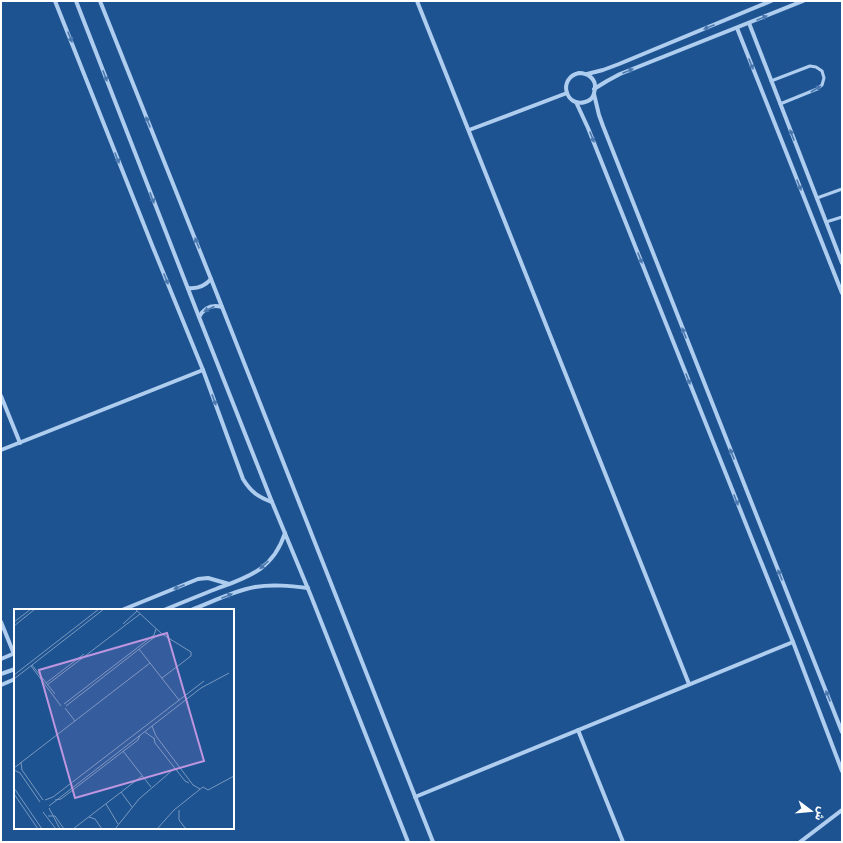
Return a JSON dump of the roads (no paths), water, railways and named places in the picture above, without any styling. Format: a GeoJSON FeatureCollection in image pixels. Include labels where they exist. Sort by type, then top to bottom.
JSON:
{"type":"FeatureCollection","features":[{"type":"Feature","properties":{"kind":"street"},"geometry":{"type":"LineString","coordinates":[[55,1],[203,370],[243,479],[255,494],[272,502]]}},
{"type":"Feature","properties":{"kind":"street"},"geometry":{"type":"LineString","coordinates":[[76,1],[272,502],[308,588],[408,842]]}},
{"type":"Feature","properties":{"kind":"street"},"geometry":{"type":"LineString","coordinates":[[100,1],[433,842]]}},
{"type":"Feature","properties":{"kind":"street"},"geometry":{"type":"LineString","coordinates":[[417,1],[689,684]]}},
{"type":"Feature","properties":{"kind":"street"},"geometry":{"type":"LineString","coordinates":[[587,74],[593,79],[596,86],[593,97],[587,102],[576,102],[570,98],[567,93],[566,85],[569,78],[576,74],[587,74],[603,70],[771,1]]}},
{"type":"Feature","properties":{"kind":"street"},"geometry":{"type":"LineString","coordinates":[[594,92],[607,81],[620,74],[803,1]]}},
{"type":"Feature","properties":{"kind":"street"},"geometry":{"type":"LineString","coordinates":[[749,23],[842,262]]}},
{"type":"Feature","properties":{"kind":"street"},"geometry":{"type":"LineString","coordinates":[[737,28],[842,293]]}},
{"type":"Feature","properties":{"kind":"street"},"geometry":{"type":"LineString","coordinates":[[594,92],[603,126],[842,732]]}},
{"type":"Feature","properties":{"kind":"street"},"geometry":{"type":"LineString","coordinates":[[469,130],[567,93]]}},
{"type":"Feature","properties":{"kind":"street"},"geometry":{"type":"LineString","coordinates":[[576,102],[588,128],[793,642],[842,771]]}},
{"type":"Feature","properties":{"kind":"street"},"geometry":{"type":"LineString","coordinates":[[188,288],[202,286],[211,279]]}},
{"type":"Feature","properties":{"kind":"street"},"geometry":{"type":"LineString","coordinates":[[199,317],[209,307],[222,307]]}},
{"type":"Feature","properties":{"kind":"street"},"geometry":{"type":"LineString","coordinates":[[1,450],[203,370]]}},
{"type":"Feature","properties":{"kind":"street"},"geometry":{"type":"LineString","coordinates":[[1,396],[20,443]]}},
{"type":"Feature","properties":{"kind":"street"},"geometry":{"type":"LineString","coordinates":[[167,609],[250,575],[265,565],[276,553],[285,532]]}},
{"type":"Feature","properties":{"kind":"street"},"geometry":{"type":"LineString","coordinates":[[124,609],[198,579],[208,578],[230,584]]}},
{"type":"Feature","properties":{"kind":"street"},"geometry":{"type":"LineString","coordinates":[[194,609],[236,592],[255,587],[280,585],[308,588]]}},
{"type":"Feature","properties":{"kind":"street"},"geometry":{"type":"LineString","coordinates":[[1,622],[14,653],[1,659]]}},
{"type":"Feature","properties":{"kind":"street"},"geometry":{"type":"LineString","coordinates":[[415,797],[793,642]]}},
{"type":"Feature","properties":{"kind":"street"},"geometry":{"type":"LineString","coordinates":[[1,674],[14,669]]}},
{"type":"Feature","properties":{"kind":"street"},"geometry":{"type":"LineString","coordinates":[[1,685],[14,679]]}},
{"type":"Feature","properties":{"kind":"street"},"geometry":{"type":"LineString","coordinates":[[578,730],[623,842]]}},
{"type":"Feature","properties":{"kind":"street"},"geometry":{"type":"LineString","coordinates":[[800,842],[842,810]]}},
{"type":"Feature","properties":{"kind":"lane"},"geometry":{"type":"LineString","coordinates":[[771,81],[810,66],[820,69],[823,74],[822,85],[817,89],[780,104]]}},
{"type":"Feature","properties":{"kind":"lane"},"geometry":{"type":"LineString","coordinates":[[817,198],[842,188]]}},
{"type":"Feature","properties":{"kind":"lane"},"geometry":{"type":"LineString","coordinates":[[826,222],[842,217]]}}]}
